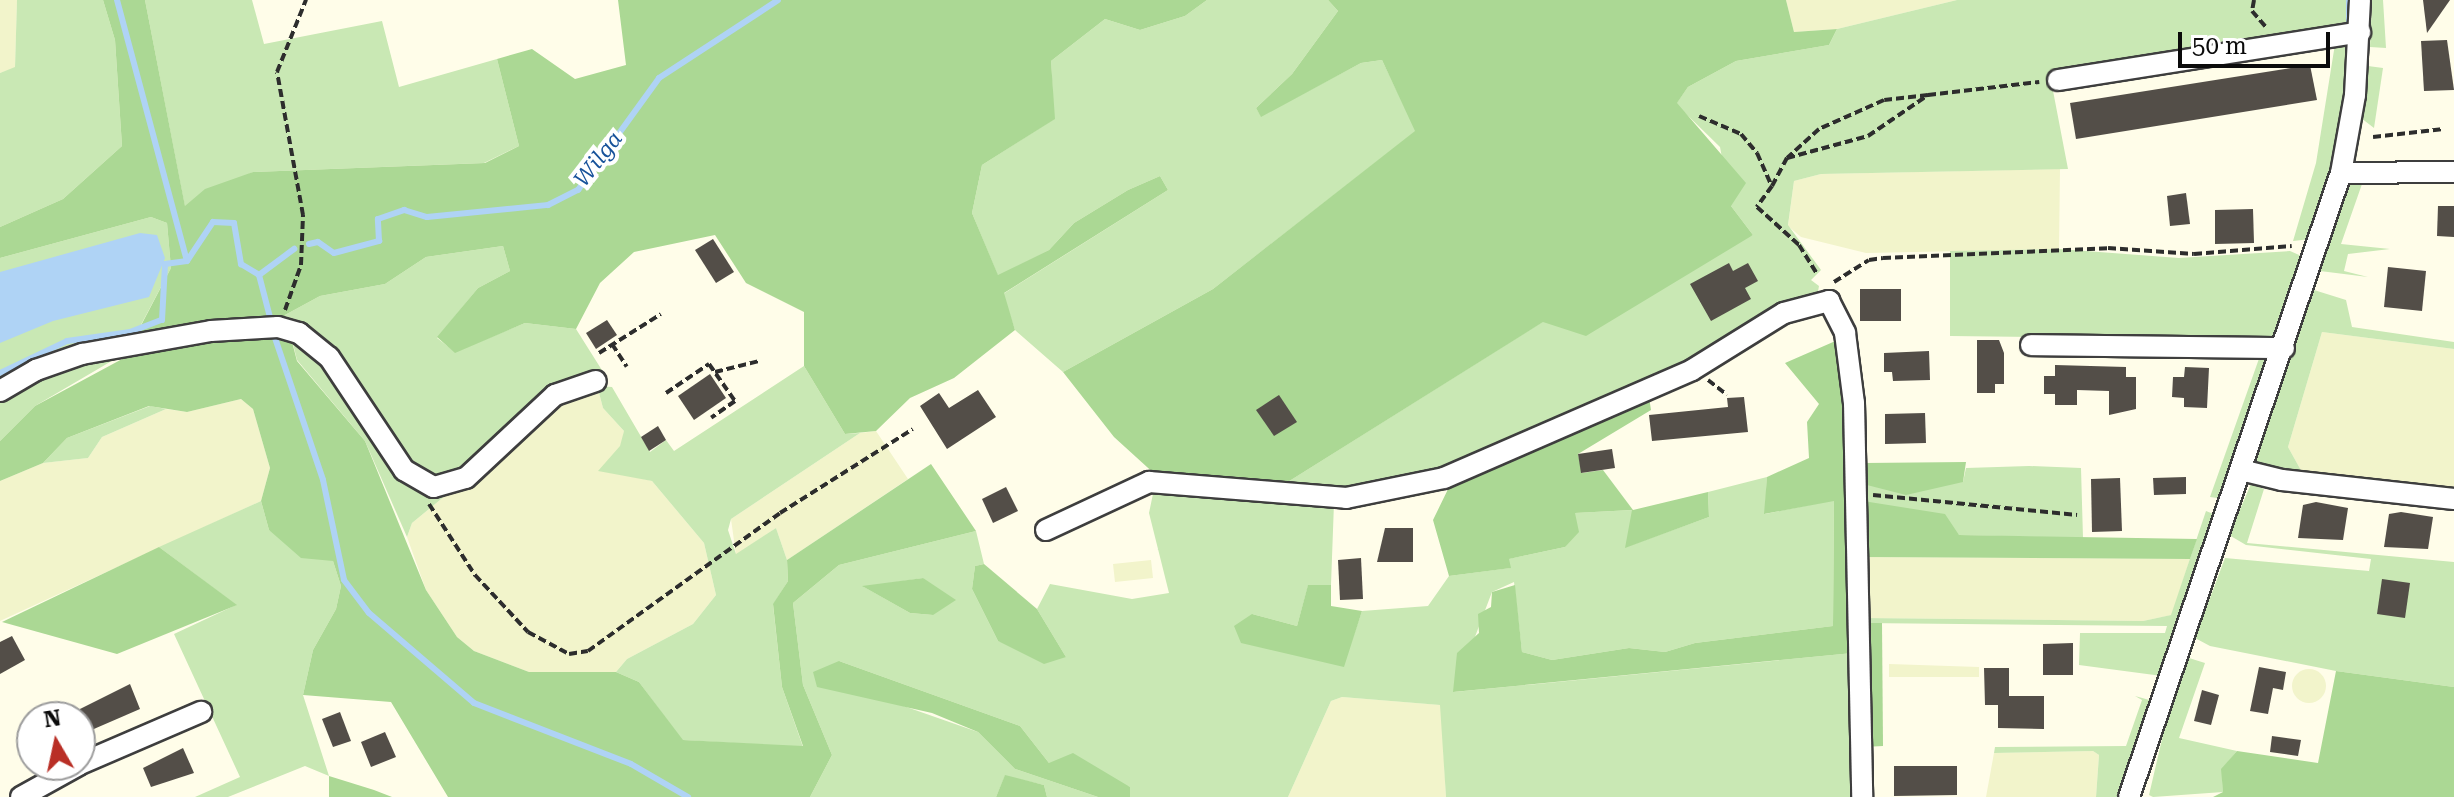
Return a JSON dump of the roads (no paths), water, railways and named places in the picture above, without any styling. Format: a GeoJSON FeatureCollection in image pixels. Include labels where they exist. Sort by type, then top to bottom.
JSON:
{"type":"FeatureCollection","features":[{"type":"Feature","properties":{"kind":"street"},"geometry":{"type":"LineString","coordinates":[[2129,797],[2341,173],[2360,32],[2360,0]]}},
{"type":"Feature","properties":{"kind":"street"},"geometry":{"type":"LineString","coordinates":[[2058,80],[2360,32]]}},
{"type":"Feature","properties":{"kind":"street"},"geometry":{"type":"LineString","coordinates":[[2341,173],[2454,172]]}},
{"type":"Feature","properties":{"kind":"street"},"geometry":{"type":"LineString","coordinates":[[1046,530],[1149,482],[1324,498],[1444,478],[1692,370],[1784,313],[1829,301],[1845,333],[1850,363],[1862,797]]}},
{"type":"Feature","properties":{"kind":"street"},"geometry":{"type":"LineString","coordinates":[[0,391],[82,354],[211,331],[278,327],[322,350],[404,470],[434,487],[466,478],[555,395],[596,381]]}},
{"type":"Feature","properties":{"kind":"street"},"geometry":{"type":"LineString","coordinates":[[2031,345],[2284,348]]}},
{"type":"Feature","properties":{"kind":"street"},"geometry":{"type":"LineString","coordinates":[[2241,470],[2282,480],[2454,499]]}},
{"type":"Feature","properties":{"kind":"street"},"geometry":{"type":"LineString","coordinates":[[96,758],[201,712]]}},
{"type":"Feature","properties":{"kind":"street"},"geometry":{"type":"LineString","coordinates":[[21,797],[50,781]]}},
{"type":"Feature","properties":{"kind":"water"},"geometry":{"type":"Polygon","coordinates":[[[140,233],[157,235],[165,258],[149,297],[53,321],[0,343],[0,272],[140,233]]]}},
{"type":"Feature","properties":{"kind":"waterway"},"geometry":{"type":"LineString","coordinates":[[117,0],[187,261]]}},
{"type":"Feature","properties":{"kind":"waterway","name":"Wilga"},"geometry":{"type":"LineString","coordinates":[[309,244],[318,242],[334,253],[379,241],[378,219],[404,210],[427,217],[548,205],[578,190],[659,78],[778,0]]}},
{"type":"Feature","properties":{"kind":"waterway"},"geometry":{"type":"LineString","coordinates":[[2349,0],[2349,21]]}},
{"type":"Feature","properties":{"kind":"waterway","name":"Wilga"},"geometry":{"type":"LineString","coordinates":[[0,373],[67,341],[130,332],[162,320],[165,264],[187,261],[213,222],[234,223],[241,264],[259,275]]}},
{"type":"Feature","properties":{"kind":"waterway","name":"Wilga"},"geometry":{"type":"LineString","coordinates":[[259,275],[294,249]]}},
{"type":"Feature","properties":{"kind":"waterway"},"geometry":{"type":"LineString","coordinates":[[259,275],[271,321]]}},
{"type":"Feature","properties":{"kind":"waterway"},"geometry":{"type":"LineString","coordinates":[[273,332],[323,480],[344,580],[369,613],[474,703],[631,764],[688,797]]}}]}
